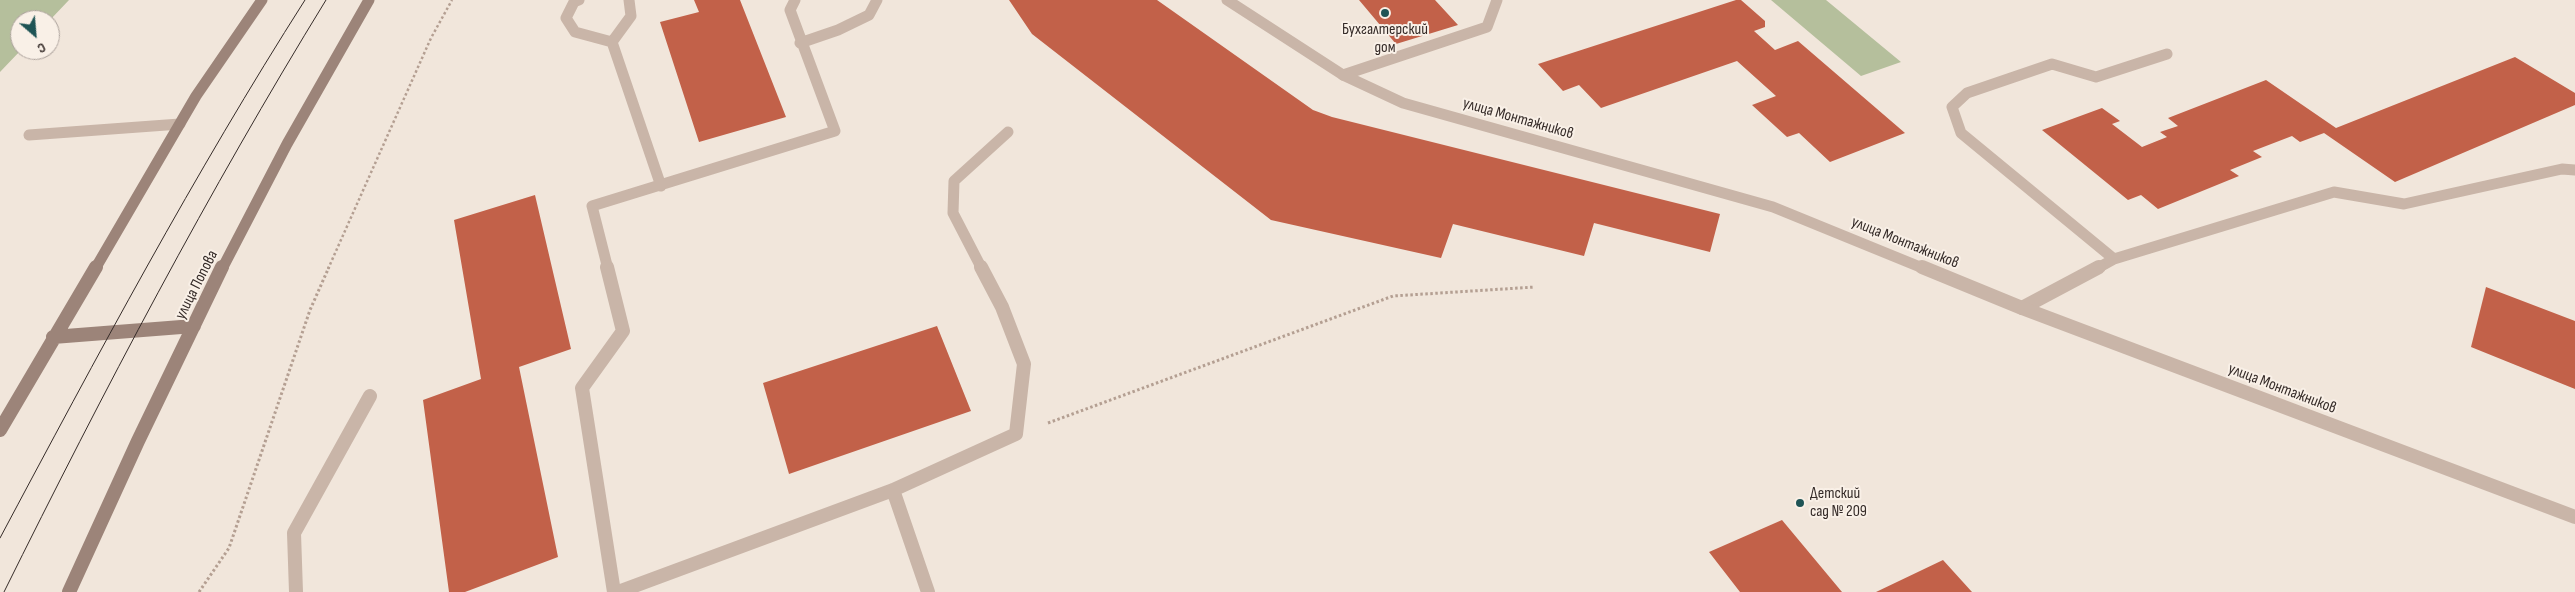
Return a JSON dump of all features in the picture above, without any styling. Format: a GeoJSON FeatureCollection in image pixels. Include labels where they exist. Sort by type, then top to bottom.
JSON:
{"type":"FeatureCollection","features":[{"type":"Feature","properties":{"kind":"main road"},"geometry":{"type":"LineString","coordinates":[[0,430],[180,124],[262,0]]}},
{"type":"Feature","properties":{"kind":"main road","name":"улица Попова"},"geometry":{"type":"LineString","coordinates":[[69,592],[107,506],[194,326],[315,90],[369,0]]}},
{"type":"Feature","properties":{"kind":"main road"},"geometry":{"type":"LineString","coordinates":[[53,337],[194,326]]}},
{"type":"Feature","properties":{"kind":"street"},"geometry":{"type":"LineString","coordinates":[[579,0],[574,2],[566,18],[575,32],[612,42]]}},
{"type":"Feature","properties":{"kind":"street"},"geometry":{"type":"LineString","coordinates":[[612,42],[631,16],[629,0]]}},
{"type":"Feature","properties":{"kind":"street"},"geometry":{"type":"LineString","coordinates":[[795,0],[790,10],[800,42],[835,130],[661,186],[592,206],[623,332],[582,388],[616,592],[893,490],[1016,434],[1024,364],[1002,307],[952,213],[954,182],[1008,132]]}},
{"type":"Feature","properties":{"kind":"street"},"geometry":{"type":"LineString","coordinates":[[800,42],[838,30],[869,15],[877,0]]}},
{"type":"Feature","properties":{"kind":"street","name":"улица Монтажников"},"geometry":{"type":"LineString","coordinates":[[1227,0],[1343,75],[1403,103],[1774,207],[2022,308],[2575,517]]}},
{"type":"Feature","properties":{"kind":"street"},"geometry":{"type":"LineString","coordinates":[[1343,75],[1450,42],[1487,27],[1497,0]]}},
{"type":"Feature","properties":{"kind":"street"},"geometry":{"type":"LineString","coordinates":[[612,42],[661,186]]}},
{"type":"Feature","properties":{"kind":"street"},"geometry":{"type":"LineString","coordinates":[[2114,259],[1961,133],[1952,107],[1967,93],[2052,64],[2096,77],[2167,54]]}},
{"type":"Feature","properties":{"kind":"street"},"geometry":{"type":"LineString","coordinates":[[30,135],[180,124]]}},
{"type":"Feature","properties":{"kind":"street"},"geometry":{"type":"LineString","coordinates":[[2022,308],[2114,259],[2334,192],[2404,204],[2562,169],[2575,170]]}},
{"type":"Feature","properties":{"kind":"street"},"geometry":{"type":"LineString","coordinates":[[296,592],[294,533],[370,396]]}},
{"type":"Feature","properties":{"kind":"street"},"geometry":{"type":"LineString","coordinates":[[893,490],[928,592]]}},
{"type":"Feature","properties":{"kind":"path"},"geometry":{"type":"LineString","coordinates":[[199,592],[229,548],[310,310],[431,38],[452,0]]}},
{"type":"Feature","properties":{"kind":"path"},"geometry":{"type":"LineString","coordinates":[[1016,434],[1393,296],[1535,287]]}},
{"type":"Feature","properties":{"kind":"green space"},"geometry":{"type":"Polygon","coordinates":[[[0,0],[69,0],[60,10],[10,10],[11,60],[0,72],[0,0]]]}},
{"type":"Feature","properties":{"kind":"green space"},"geometry":{"type":"Polygon","coordinates":[[[1771,0],[1826,0],[1901,62],[1861,76],[1771,0]]]}},
{"type":"Feature","properties":{"kind":"building"},"geometry":{"type":"Polygon","coordinates":[[[694,0],[740,0],[786,117],[699,142],[660,22],[699,12],[694,0]]]}},
{"type":"Feature","properties":{"kind":"building"},"geometry":{"type":"Polygon","coordinates":[[[1009,0],[1157,0],[1313,110],[1332,117],[1720,214],[1710,252],[1594,223],[1584,256],[1453,224],[1441,258],[1271,220],[1032,34],[1009,0]]]}},
{"type":"Feature","properties":{"kind":"building"},"geometry":{"type":"Polygon","coordinates":[[[1359,0],[1435,0],[1458,25],[1396,44],[1359,0]]]}},
{"type":"Feature","properties":{"kind":"building"},"geometry":{"type":"Polygon","coordinates":[[[1736,0],[1741,0],[1765,21],[1765,27],[1754,31],[1775,50],[1798,41],[1905,133],[1830,162],[1799,133],[1787,137],[1752,105],[1776,96],[1737,61],[1601,108],[1579,85],[1563,91],[1538,64],[1736,0]]]}},
{"type":"Feature","properties":{"kind":"building"},"geometry":{"type":"Polygon","coordinates":[[[2515,57],[2575,93],[2575,105],[2395,182],[2324,133],[2300,142],[2292,136],[2253,151],[2262,157],[2230,170],[2239,176],[2158,209],[2141,195],[2128,200],[2042,130],[2102,108],[2120,121],[2112,124],[2142,147],[2167,137],[2160,132],[2178,126],[2168,118],[2266,80],[2336,128],[2515,57]]]}},
{"type":"Feature","properties":{"kind":"building"},"geometry":{"type":"Polygon","coordinates":[[[535,195],[571,349],[519,367],[558,557],[465,592],[449,592],[423,400],[481,379],[454,220],[535,195]]]}},
{"type":"Feature","properties":{"kind":"building"},"geometry":{"type":"Polygon","coordinates":[[[2486,287],[2575,321],[2575,389],[2471,347],[2486,287]]]}},
{"type":"Feature","properties":{"kind":"building"},"geometry":{"type":"Polygon","coordinates":[[[937,326],[971,411],[789,474],[763,383],[937,326]]]}},
{"type":"Feature","properties":{"kind":"building"},"geometry":{"type":"Polygon","coordinates":[[[1782,520],[1842,592],[1740,592],[1709,552],[1782,520]]]}},
{"type":"Feature","properties":{"kind":"building"},"geometry":{"type":"Polygon","coordinates":[[[1943,560],[1972,592],[1876,592],[1943,560]]]}},
{"type":"Feature","properties":{"kind":"tram line"},"geometry":{"type":"LineString","coordinates":[[0,538],[147,266],[224,132],[305,0]]}},
{"type":"Feature","properties":{"kind":"tram line"},"geometry":{"type":"LineString","coordinates":[[4,592],[158,292],[240,145],[326,0]]}},
{"type":"Feature","properties":{"kind":"place","name":"Бухгалтерский дом"},"geometry":{"type":"Point","coordinates":[1385,13]}},
{"type":"Feature","properties":{"kind":"place","name":"Детский сад № 209"},"geometry":{"type":"Point","coordinates":[1800,503]}}]}
